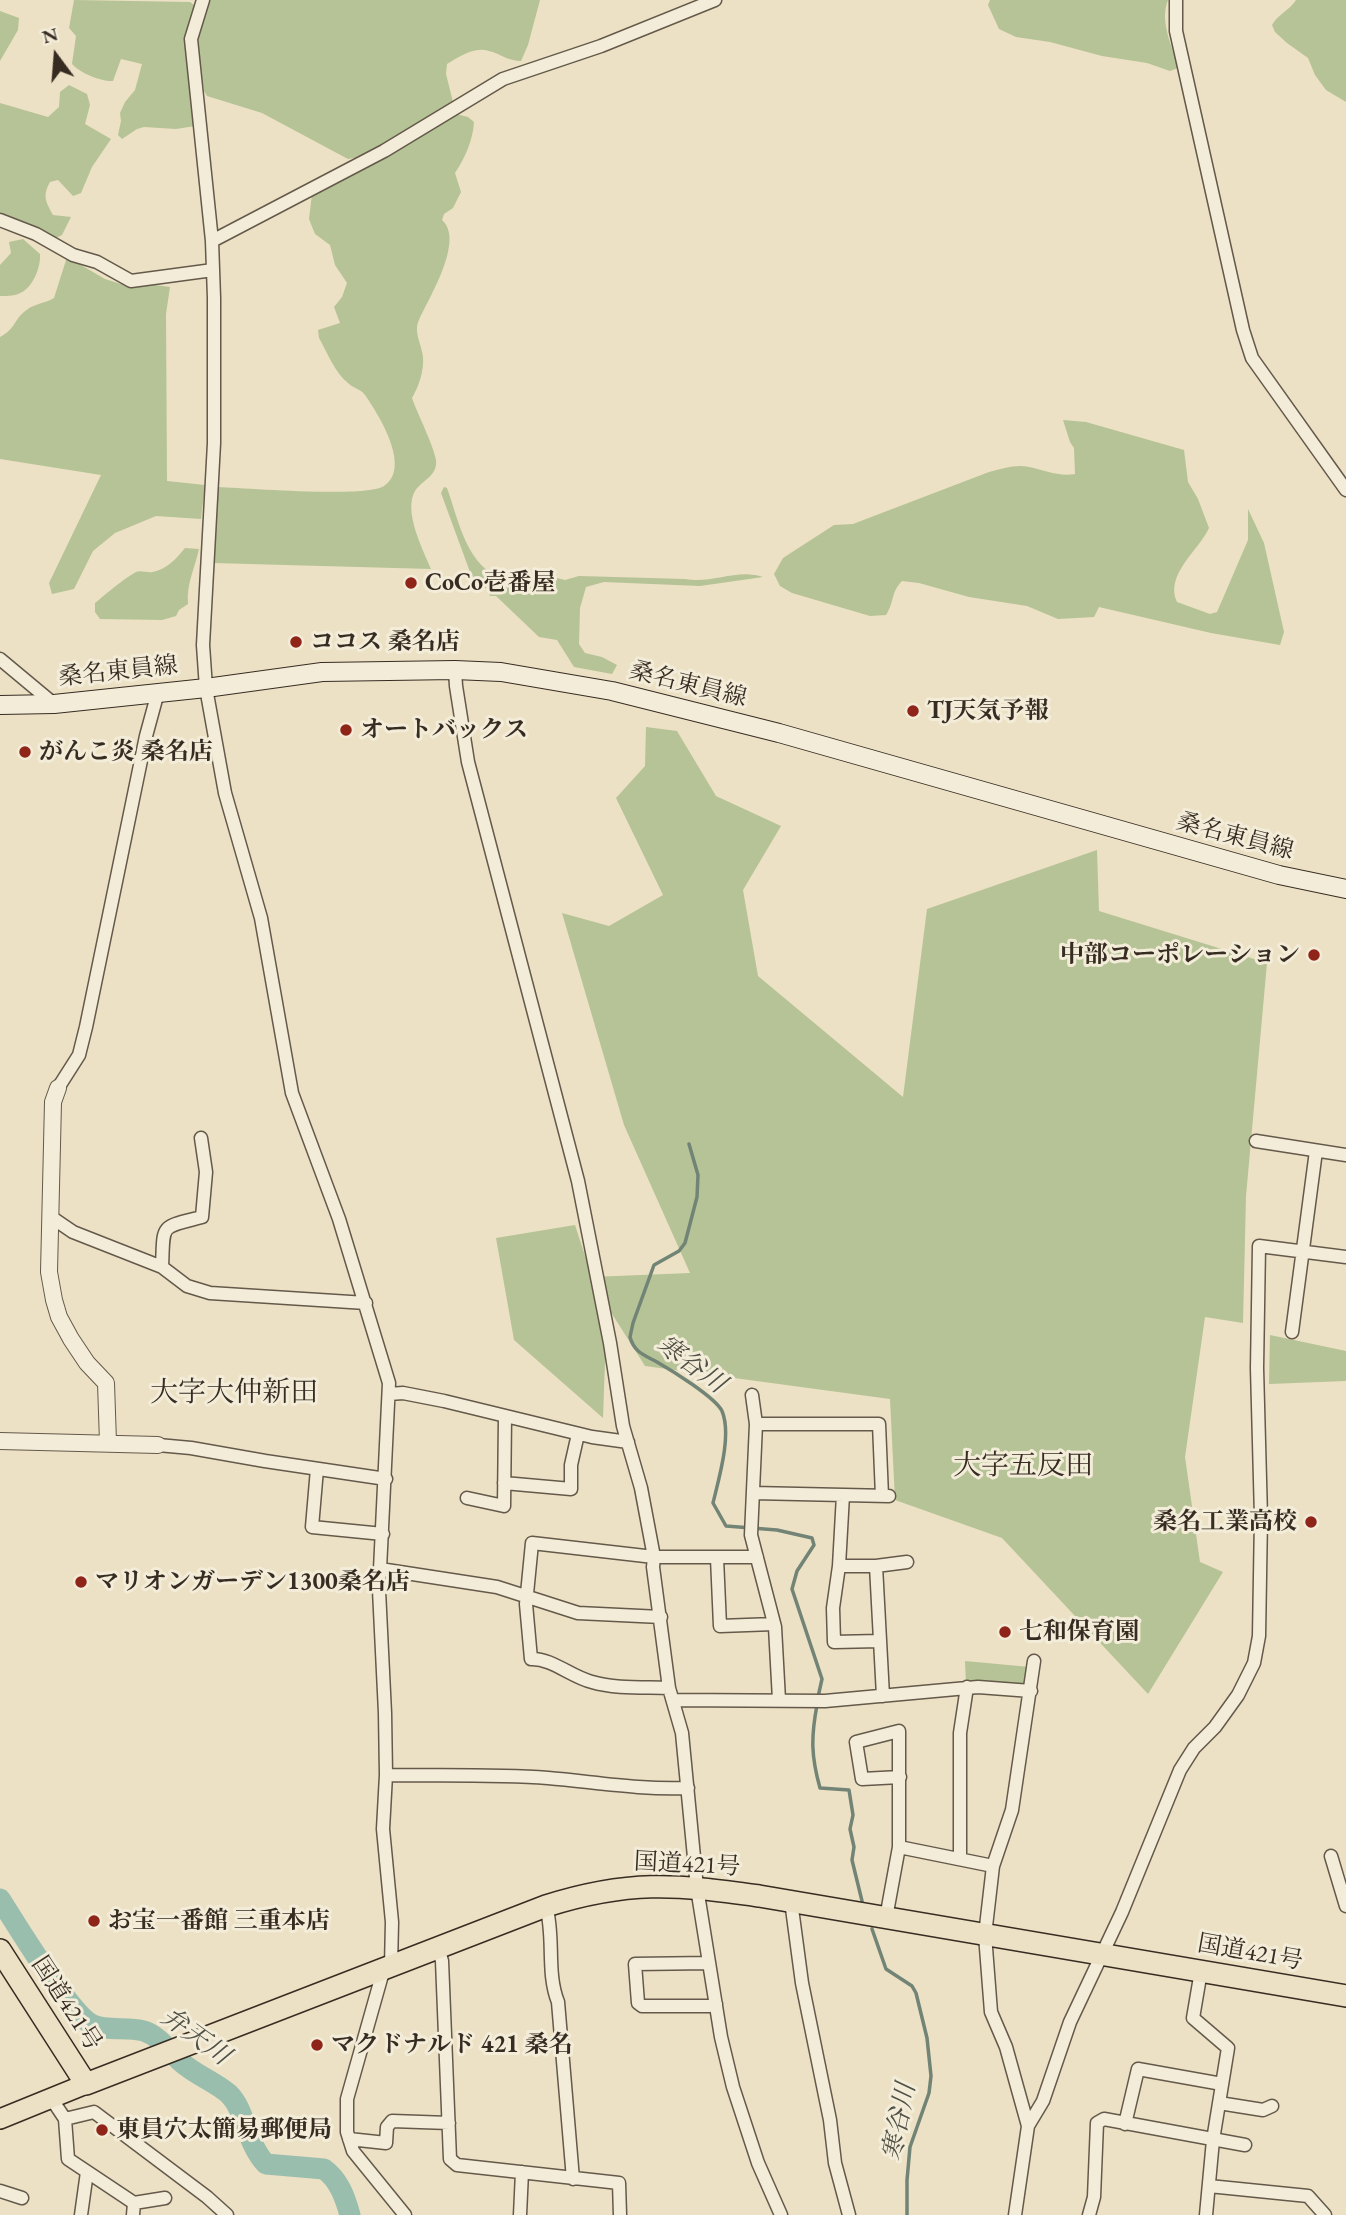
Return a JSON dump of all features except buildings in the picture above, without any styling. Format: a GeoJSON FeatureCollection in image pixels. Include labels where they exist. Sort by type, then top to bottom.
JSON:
{"type":"FeatureCollection","features":[{"type":"Feature","properties":{"kind":"highway","name":"国道421号"},"geometry":{"type":"LineString","coordinates":[[0,1950],[86,2084],[546,1906],[579,1895],[626,1887],[660,1885],[697,1888],[790,1901],[1346,1996]]}},
{"type":"Feature","properties":{"kind":"main road","name":"桑名東員線"},"geometry":{"type":"LineString","coordinates":[[0,705],[54,704],[206,688],[322,672],[502,672],[612,691],[779,733],[1279,875],[1346,889]]}},
{"type":"Feature","properties":{"kind":"main road"},"geometry":{"type":"LineString","coordinates":[[0,2119],[86,2084]]}},
{"type":"Feature","properties":{"kind":"street"},"geometry":{"type":"LineString","coordinates":[[204,0],[191,39],[213,270],[215,403],[203,623],[206,688],[225,793],[261,918],[292,1093],[339,1219],[386,1370],[389,1394],[379,1590],[386,1775],[383,1829],[392,1922],[388,1967],[347,2099],[345,2121],[353,2151],[405,2215]]}},
{"type":"Feature","properties":{"kind":"street"},"geometry":{"type":"LineString","coordinates":[[212,241],[384,151],[503,79],[601,46],[715,0]]}},
{"type":"Feature","properties":{"kind":"street"},"geometry":{"type":"LineString","coordinates":[[1176,0],[1176,31],[1243,330],[1252,358],[1346,490]]}},
{"type":"Feature","properties":{"kind":"street"},"geometry":{"type":"LineString","coordinates":[[0,220],[36,234],[73,255],[97,262],[131,281],[213,270]]}},
{"type":"Feature","properties":{"kind":"street"},"geometry":{"type":"LineString","coordinates":[[0,659],[54,704]]}},
{"type":"Feature","properties":{"kind":"street"},"geometry":{"type":"LineString","coordinates":[[456,670],[468,762],[580,1191],[610,1343],[623,1426],[641,1488],[654,1557],[653,1567],[671,1694],[682,1733],[697,1888],[733,2087],[758,2163],[781,2215]]}},
{"type":"Feature","properties":{"kind":"street"},"geometry":{"type":"LineString","coordinates":[[108,1442],[106,1383],[87,1363],[71,1339],[59,1317],[54,1300],[50,1272],[53,1102],[58,1088],[79,1055],[146,736],[158,692]]}},
{"type":"Feature","properties":{"kind":"street"},"geometry":{"type":"LineString","coordinates":[[162,1267],[164,1232],[168,1226],[202,1217],[206,1172],[201,1138]]}},
{"type":"Feature","properties":{"kind":"street"},"geometry":{"type":"LineString","coordinates":[[1256,1141],[1346,1154]]}},
{"type":"Feature","properties":{"kind":"street"},"geometry":{"type":"LineString","coordinates":[[1292,1332],[1317,1151]]}},
{"type":"Feature","properties":{"kind":"street"},"geometry":{"type":"LineString","coordinates":[[51,1217],[73,1232],[162,1267],[187,1286],[210,1293],[366,1303]]}},
{"type":"Feature","properties":{"kind":"street"},"geometry":{"type":"LineString","coordinates":[[1028,2126],[1043,2101],[1070,2022],[1122,1912],[1180,1770],[1194,1748],[1215,1727],[1238,1695],[1254,1663],[1259,1636],[1261,1517],[1259,1246],[1346,1257]]}},
{"type":"Feature","properties":{"kind":"street"},"geometry":{"type":"LineString","coordinates":[[389,1394],[417,1396],[614,1442],[628,1442]]}},
{"type":"Feature","properties":{"kind":"street"},"geometry":{"type":"LineString","coordinates":[[752,1395],[756,1424],[751,1529],[774,1624],[779,1700]]}},
{"type":"Feature","properties":{"kind":"street"},"geometry":{"type":"LineString","coordinates":[[467,1498],[504,1506],[505,1417]]}},
{"type":"Feature","properties":{"kind":"street"},"geometry":{"type":"LineString","coordinates":[[752,1493],[886,1496],[879,1424],[756,1424]]}},
{"type":"Feature","properties":{"kind":"street"},"geometry":{"type":"LineString","coordinates":[[505,1483],[571,1489],[571,1465],[578,1434]]}},
{"type":"Feature","properties":{"kind":"street"},"geometry":{"type":"LineString","coordinates":[[0,1441],[108,1442],[191,1448],[386,1479]]}},
{"type":"Feature","properties":{"kind":"street"},"geometry":{"type":"LineString","coordinates":[[317,1469],[312,1527],[383,1534]]}},
{"type":"Feature","properties":{"kind":"street"},"geometry":{"type":"LineString","coordinates":[[843,1495],[839,1566],[833,1608],[834,1642],[879,1641]]}},
{"type":"Feature","properties":{"kind":"street"},"geometry":{"type":"LineString","coordinates":[[757,1558],[654,1557],[532,1543],[527,1597],[531,1659],[540,1659],[601,1685],[671,1694],[819,1702],[967,1687],[1031,1691]]}},
{"type":"Feature","properties":{"kind":"street"},"geometry":{"type":"LineString","coordinates":[[717,1558],[719,1626],[774,1624]]}},
{"type":"Feature","properties":{"kind":"street"},"geometry":{"type":"LineString","coordinates":[[839,1566],[876,1566],[907,1562]]}},
{"type":"Feature","properties":{"kind":"street"},"geometry":{"type":"LineString","coordinates":[[876,1566],[883,1696]]}},
{"type":"Feature","properties":{"kind":"street"},"geometry":{"type":"LineString","coordinates":[[380,1569],[497,1587],[578,1613],[661,1617]]}},
{"type":"Feature","properties":{"kind":"street"},"geometry":{"type":"LineString","coordinates":[[1016,2215],[1028,2126],[1006,2047],[992,2012],[985,1935],[993,1866],[1012,1810],[1034,1661]]}},
{"type":"Feature","properties":{"kind":"street"},"geometry":{"type":"LineString","coordinates":[[960,1859],[960,1733],[967,1687]]}},
{"type":"Feature","properties":{"kind":"street"},"geometry":{"type":"LineString","coordinates":[[886,1918],[898,1847],[900,1777],[899,1731],[856,1742],[862,1779],[900,1777]]}},
{"type":"Feature","properties":{"kind":"street"},"geometry":{"type":"LineString","coordinates":[[386,1775],[481,1775],[688,1788]]}},
{"type":"Feature","properties":{"kind":"street"},"geometry":{"type":"LineString","coordinates":[[898,1847],[993,1866]]}},
{"type":"Feature","properties":{"kind":"street"},"geometry":{"type":"LineString","coordinates":[[1331,1856],[1346,1906]]}},
{"type":"Feature","properties":{"kind":"street"},"geometry":{"type":"LineString","coordinates":[[790,1901],[802,1983],[830,2120],[835,2163],[849,2215]]}},
{"type":"Feature","properties":{"kind":"street"},"geometry":{"type":"LineString","coordinates":[[546,1906],[551,1922],[552,1989],[558,2002],[573,2179]]}},
{"type":"Feature","properties":{"kind":"street"},"geometry":{"type":"LineString","coordinates":[[438,1948],[442,1961],[450,2159],[457,2165],[619,2183],[620,2215]]}},
{"type":"Feature","properties":{"kind":"street"},"geometry":{"type":"LineString","coordinates":[[709,1963],[635,1964],[638,2003],[642,2006],[716,2004]]}},
{"type":"Feature","properties":{"kind":"street"},"geometry":{"type":"LineString","coordinates":[[1201,1971],[1194,2018],[1228,2048],[1213,2140],[1206,2215]]}},
{"type":"Feature","properties":{"kind":"street"},"geometry":{"type":"LineString","coordinates":[[1125,2124],[1138,2069],[1222,2084]]}},
{"type":"Feature","properties":{"kind":"street"},"geometry":{"type":"LineString","coordinates":[[51,2098],[65,2119],[68,2159],[133,2209],[165,2198]]}},
{"type":"Feature","properties":{"kind":"street"},"geometry":{"type":"LineString","coordinates":[[1219,2103],[1263,2110],[1272,2106]]}},
{"type":"Feature","properties":{"kind":"street"},"geometry":{"type":"LineString","coordinates":[[65,2119],[94,2112],[227,2215]]}},
{"type":"Feature","properties":{"kind":"street"},"geometry":{"type":"LineString","coordinates":[[1089,2215],[1094,2197],[1097,2123],[1104,2119],[1245,2145]]}},
{"type":"Feature","properties":{"kind":"street"},"geometry":{"type":"LineString","coordinates":[[349,2139],[386,2143],[387,2127],[392,2121],[449,2123]]}},
{"type":"Feature","properties":{"kind":"street"},"geometry":{"type":"LineString","coordinates":[[81,2215],[87,2172]]}},
{"type":"Feature","properties":{"kind":"street"},"geometry":{"type":"LineString","coordinates":[[520,2215],[522,2172]]}},
{"type":"Feature","properties":{"kind":"street"},"geometry":{"type":"LineString","coordinates":[[1209,2186],[1308,2196],[1325,2215]]}},
{"type":"Feature","properties":{"kind":"street"},"geometry":{"type":"LineString","coordinates":[[0,2191],[22,2198]]}},
{"type":"Feature","properties":{"kind":"green space"},"geometry":{"type":"Polygon","coordinates":[[[74,0],[190,2],[194,5],[195,126],[176,129],[144,127],[122,139],[118,135],[120,113],[135,90],[142,64],[121,59],[113,81],[91,76],[72,64],[76,36],[69,28],[74,0]]]}},
{"type":"Feature","properties":{"kind":"green space"},"geometry":{"type":"Polygon","coordinates":[[[209,0],[540,0],[521,61],[483,50],[472,51],[457,58],[447,64],[446,74],[453,102],[366,156],[348,159],[262,113],[207,96],[197,41],[209,0]]]}},
{"type":"Feature","properties":{"kind":"green space"},"geometry":{"type":"Polygon","coordinates":[[[990,0],[1168,0],[1166,26],[1178,68],[1170,71],[1147,63],[1016,37],[999,29],[988,5],[990,0]]]}},
{"type":"Feature","properties":{"kind":"green space"},"geometry":{"type":"Polygon","coordinates":[[[1296,0],[1346,0],[1346,102],[1326,90],[1315,75],[1308,58],[1275,32],[1272,25],[1274,21],[1296,0]]]}},
{"type":"Feature","properties":{"kind":"green space"},"geometry":{"type":"Polygon","coordinates":[[[0,11],[19,18],[18,30],[0,61],[0,11]]]}},
{"type":"Feature","properties":{"kind":"green space"},"geometry":{"type":"Polygon","coordinates":[[[69,85],[87,94],[90,105],[85,124],[111,139],[92,167],[81,193],[73,196],[58,180],[50,182],[46,199],[53,215],[71,217],[62,235],[56,238],[0,213],[0,103],[48,117],[59,107],[60,92],[69,85]]]}},
{"type":"Feature","properties":{"kind":"green space"},"geometry":{"type":"Polygon","coordinates":[[[456,114],[468,117],[474,122],[473,129],[468,149],[455,173],[461,192],[453,208],[444,214],[442,220],[448,229],[450,241],[443,269],[417,325],[423,362],[412,398],[436,460],[435,470],[415,491],[411,509],[419,541],[431,569],[213,563],[218,487],[354,491],[373,490],[384,486],[392,478],[394,455],[385,428],[363,393],[339,374],[319,338],[318,330],[340,323],[334,307],[342,297],[347,283],[335,265],[330,245],[315,234],[309,219],[312,194],[456,114]]]}},
{"type":"Feature","properties":{"kind":"green space"},"geometry":{"type":"Polygon","coordinates":[[[23,239],[40,254],[37,271],[32,283],[23,291],[0,296],[0,265],[11,253],[9,242],[23,239]]]}},
{"type":"Feature","properties":{"kind":"green space"},"geometry":{"type":"Polygon","coordinates":[[[67,257],[105,279],[124,285],[170,287],[166,314],[167,481],[205,485],[201,519],[156,516],[115,533],[93,551],[74,589],[52,594],[49,583],[101,475],[0,459],[0,337],[9,331],[28,309],[54,298],[67,257]]]}},
{"type":"Feature","properties":{"kind":"green space"},"geometry":{"type":"Polygon","coordinates":[[[1063,420],[1086,422],[1184,450],[1188,482],[1209,528],[1179,572],[1174,592],[1177,602],[1210,614],[1217,612],[1248,540],[1248,509],[1264,543],[1284,632],[1280,645],[1211,633],[1099,607],[1094,617],[1058,619],[1027,606],[969,597],[919,583],[902,581],[886,615],[870,616],[792,593],[780,586],[774,574],[783,558],[834,525],[853,524],[1004,468],[1024,466],[1057,474],[1075,474],[1074,448],[1063,420]]]}},
{"type":"Feature","properties":{"kind":"green space"},"geometry":{"type":"Polygon","coordinates":[[[444,487],[447,488],[470,549],[485,569],[501,578],[537,585],[557,578],[565,580],[579,576],[695,580],[744,574],[763,577],[700,586],[604,582],[586,587],[580,608],[579,644],[585,653],[602,657],[617,665],[612,674],[574,667],[557,640],[539,637],[496,596],[490,596],[488,588],[478,587],[441,493],[444,487]]]}},
{"type":"Feature","properties":{"kind":"green space"},"geometry":{"type":"Polygon","coordinates":[[[185,548],[199,549],[190,583],[188,604],[179,610],[176,616],[162,620],[100,619],[95,612],[95,603],[136,572],[153,572],[167,566],[185,548]]]}},
{"type":"Feature","properties":{"kind":"green space"},"geometry":{"type":"Polygon","coordinates":[[[646,727],[677,731],[716,796],[781,826],[743,890],[758,976],[903,1097],[927,909],[1097,850],[1099,911],[1267,963],[1246,1196],[1243,1323],[1205,1317],[1185,1457],[1200,1562],[1223,1572],[1148,1694],[1002,1538],[895,1500],[890,1399],[645,1366],[607,1306],[603,1418],[514,1340],[496,1238],[575,1225],[592,1277],[690,1273],[624,1125],[562,913],[609,926],[663,895],[616,798],[645,766],[646,727]]]}},
{"type":"Feature","properties":{"kind":"green space"},"geometry":{"type":"Polygon","coordinates":[[[1270,1335],[1346,1351],[1346,1381],[1269,1384],[1270,1335]]]}},
{"type":"Feature","properties":{"kind":"green space"},"geometry":{"type":"Polygon","coordinates":[[[965,1661],[1030,1667],[1029,1689],[966,1685],[965,1661]]]}},
{"type":"Feature","properties":{"kind":"waterway","name":"寒谷川"},"geometry":{"type":"LineString","coordinates":[[689,1144],[698,1175],[697,1197],[685,1243],[679,1251],[654,1265],[630,1337],[640,1353],[692,1384],[722,1411],[725,1444],[713,1503],[726,1526],[777,1530],[812,1538],[814,1545],[797,1571],[792,1589],[822,1679],[818,1697]]}},
{"type":"Feature","properties":{"kind":"waterway","name":"寒谷川"},"geometry":{"type":"LineString","coordinates":[[817,1705],[813,1746],[817,1777],[820,1788],[849,1790],[853,1815],[850,1829],[854,1847],[852,1860],[862,1901]]}},
{"type":"Feature","properties":{"kind":"waterway","name":"弁天川"},"geometry":{"type":"LineString","coordinates":[[0,1899],[43,1966],[81,2016],[97,2026],[144,2031],[154,2036],[186,2066],[229,2094],[239,2109],[254,2147],[266,2164],[324,2169],[341,2189],[350,2215]]}},
{"type":"Feature","properties":{"kind":"waterway","name":"寒谷川"},"geometry":{"type":"LineString","coordinates":[[872,1929],[886,1969],[912,1986],[916,1993],[927,2038],[931,2076],[929,2093],[910,2147],[907,2215]]}},
{"type":"Feature","properties":{"kind":"place","name":"CoCo壱番屋"},"geometry":{"type":"Point","coordinates":[411,583]}},
{"type":"Feature","properties":{"kind":"place","name":"ココス 桑名店"},"geometry":{"type":"Point","coordinates":[296,642]}},
{"type":"Feature","properties":{"kind":"place","name":"TJ天気予報"},"geometry":{"type":"Point","coordinates":[913,711]}},
{"type":"Feature","properties":{"kind":"place","name":"オートバックス"},"geometry":{"type":"Point","coordinates":[346,730]}},
{"type":"Feature","properties":{"kind":"place","name":"がんこ炎 桑名店"},"geometry":{"type":"Point","coordinates":[25,752]}},
{"type":"Feature","properties":{"kind":"place","name":"中部コーポレーション"},"geometry":{"type":"Point","coordinates":[1314,955]}},
{"type":"Feature","properties":{"kind":"place","name":"桑名工業高校"},"geometry":{"type":"Point","coordinates":[1311,1522]}},
{"type":"Feature","properties":{"kind":"place","name":"マリオンガーデン1300桑名店"},"geometry":{"type":"Point","coordinates":[81,1582]}},
{"type":"Feature","properties":{"kind":"place","name":"七和保育園"},"geometry":{"type":"Point","coordinates":[1005,1632]}},
{"type":"Feature","properties":{"kind":"place","name":"お宝一番館 三重本店"},"geometry":{"type":"Point","coordinates":[94,1921]}},
{"type":"Feature","properties":{"kind":"place","name":"マクドナルド 421 桑名"},"geometry":{"type":"Point","coordinates":[317,2045]}},
{"type":"Feature","properties":{"kind":"place","name":"東員穴太簡易郵便局"},"geometry":{"type":"Point","coordinates":[102,2130]}},
{"type":"Feature","properties":{"kind":"district","name":"大字大仲新田"},"geometry":{"type":"Point","coordinates":[234,1393]}},
{"type":"Feature","properties":{"kind":"district","name":"大字五反田"},"geometry":{"type":"Point","coordinates":[1023,1466]}}]}
